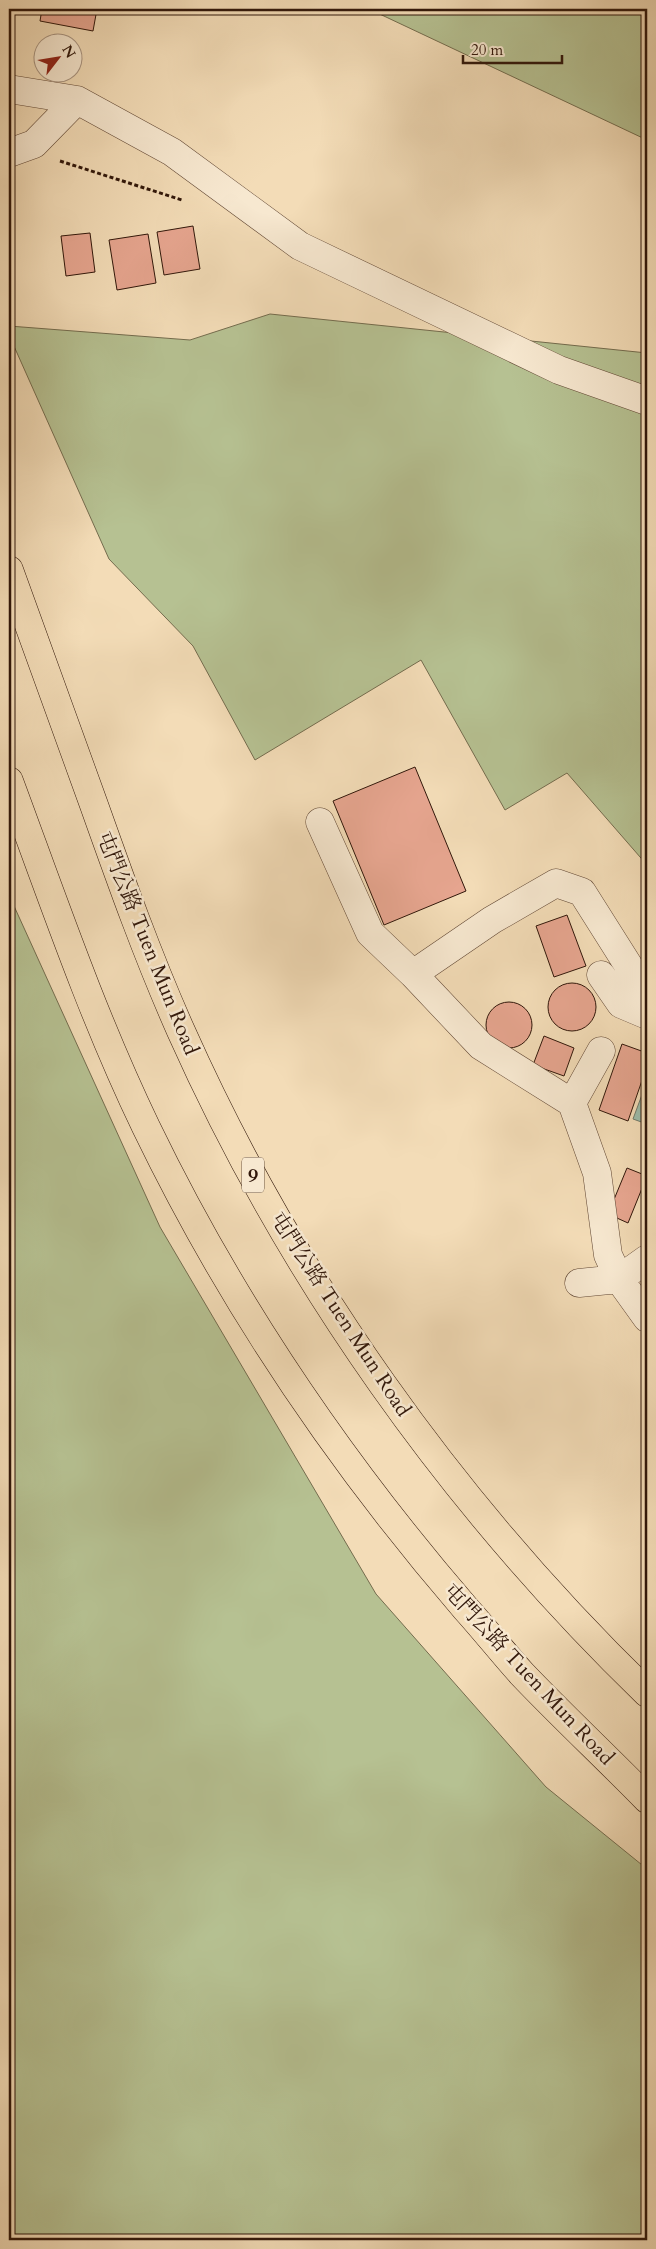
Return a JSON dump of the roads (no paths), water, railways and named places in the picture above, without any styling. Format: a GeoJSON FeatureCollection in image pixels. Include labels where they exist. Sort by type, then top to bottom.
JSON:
{"type":"FeatureCollection","features":[{"type":"Feature","properties":{"kind":"highway","name":"屯門公路 Tuen Mun Road"},"geometry":{"type":"LineString","coordinates":[[9,570],[160,984],[186,1043],[266,1198],[365,1357],[443,1464],[558,1602],[647,1693]]}},
{"type":"Feature","properties":{"kind":"highway","name":"屯門公路 Tuen Mun Road"},"geometry":{"type":"LineString","coordinates":[[9,781],[78,968],[146,1127],[219,1264],[255,1323],[352,1466],[405,1537],[522,1673],[647,1799]]}},
{"type":"Feature","properties":{"kind":"street"},"geometry":{"type":"LineString","coordinates":[[9,89],[77,100],[172,152],[300,246],[559,370],[647,401]]}},
{"type":"Feature","properties":{"kind":"street"},"geometry":{"type":"LineString","coordinates":[[9,153],[34,144],[77,100]]}},
{"type":"Feature","properties":{"kind":"street"},"geometry":{"type":"LineString","coordinates":[[320,822],[370,933],[413,974],[481,1046],[572,1103],[597,1173],[608,1255],[618,1279],[647,1318]]}},
{"type":"Feature","properties":{"kind":"street"},"geometry":{"type":"LineString","coordinates":[[413,974],[492,920],[556,883],[582,892],[642,987],[647,988]]}},
{"type":"Feature","properties":{"kind":"street"},"geometry":{"type":"LineString","coordinates":[[601,975],[621,1004],[647,1015]]}},
{"type":"Feature","properties":{"kind":"street"},"geometry":{"type":"LineString","coordinates":[[572,1103],[601,1051]]}},
{"type":"Feature","properties":{"kind":"street"},"geometry":{"type":"LineString","coordinates":[[579,1283],[618,1279],[647,1259]]}}]}
